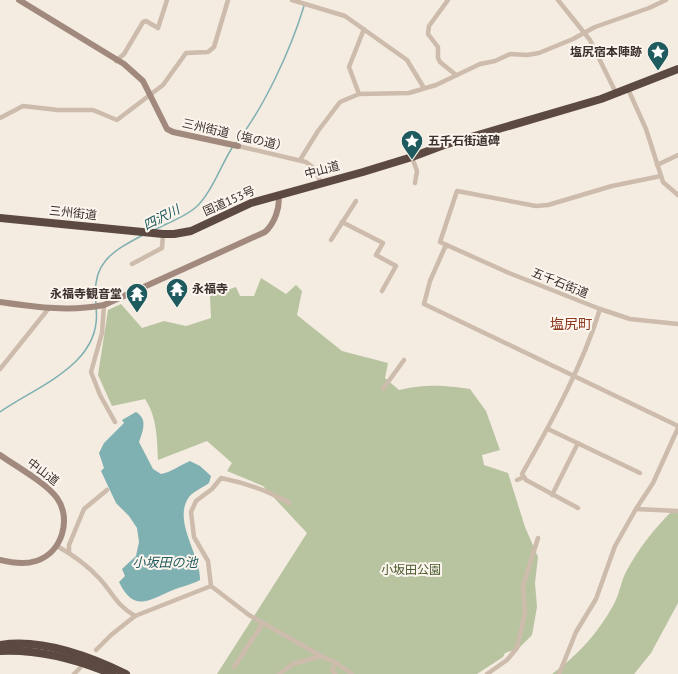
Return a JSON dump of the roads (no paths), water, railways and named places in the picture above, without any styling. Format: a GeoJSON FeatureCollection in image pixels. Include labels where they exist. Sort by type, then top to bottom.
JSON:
{"type":"FeatureCollection","features":[{"type":"Feature","properties":{"kind":"highway","name":"中山道"},"geometry":{"type":"LineString","coordinates":[[278,195],[412,157],[444,145],[556,114],[616,94],[678,69]]}},
{"type":"Feature","properties":{"kind":"highway","name":"国道153号"},"geometry":{"type":"LineString","coordinates":[[143,232],[174,234],[191,231],[251,203],[278,195]]}},
{"type":"Feature","properties":{"kind":"highway","name":"三州街道"},"geometry":{"type":"LineString","coordinates":[[0,218],[143,232]]}},
{"type":"Feature","properties":{"kind":"highway"},"geometry":{"type":"LineString","coordinates":[[0,645],[18,643],[55,648],[103,663],[126,674]]}},
{"type":"Feature","properties":{"kind":"highway"},"geometry":{"type":"LineString","coordinates":[[0,651],[18,650],[42,652],[73,660],[112,674]]}},
{"type":"Feature","properties":{"kind":"street","name":"三州街道（塩の道）"},"geometry":{"type":"LineString","coordinates":[[19,0],[130,69],[143,81],[163,122],[170,131],[231,144],[283,158],[300,160],[315,169],[321,183]]}},
{"type":"Feature","properties":{"kind":"street"},"geometry":{"type":"LineString","coordinates":[[116,61],[124,54],[143,22],[146,21],[158,28],[167,0]]}},
{"type":"Feature","properties":{"kind":"street"},"geometry":{"type":"LineString","coordinates":[[0,118],[23,106],[58,110],[93,110],[117,120],[150,95],[172,74],[186,53],[208,52],[214,47],[228,0]]}},
{"type":"Feature","properties":{"kind":"street"},"geometry":{"type":"LineString","coordinates":[[292,0],[345,16],[407,60],[424,88]]}},
{"type":"Feature","properties":{"kind":"street"},"geometry":{"type":"LineString","coordinates":[[448,0],[429,26],[428,34],[438,48],[438,58],[440,62],[456,75]]}},
{"type":"Feature","properties":{"kind":"street"},"geometry":{"type":"LineString","coordinates":[[558,0],[585,32],[616,94]]}},
{"type":"Feature","properties":{"kind":"street"},"geometry":{"type":"LineString","coordinates":[[300,160],[318,131],[340,102],[359,94],[409,93],[436,84],[480,64],[495,61],[510,54],[527,55],[539,53],[585,32],[666,0]]}},
{"type":"Feature","properties":{"kind":"street"},"geometry":{"type":"LineString","coordinates":[[359,94],[349,68],[364,29]]}},
{"type":"Feature","properties":{"kind":"street"},"geometry":{"type":"LineString","coordinates":[[628,89],[646,128],[661,176],[666,186],[678,196]]}},
{"type":"Feature","properties":{"kind":"street"},"geometry":{"type":"LineString","coordinates":[[657,164],[678,155]]}},
{"type":"Feature","properties":{"kind":"street"},"geometry":{"type":"LineString","coordinates":[[412,157],[417,171],[415,183]]}},
{"type":"Feature","properties":{"kind":"street","name":"五千石街道"},"geometry":{"type":"LineString","coordinates":[[661,176],[612,186],[548,205],[536,206],[457,191],[440,242],[509,273],[600,309],[627,318],[678,324]]}},
{"type":"Feature","properties":{"kind":"street"},"geometry":{"type":"LineString","coordinates":[[0,302],[76,310],[102,305],[265,232],[272,224],[278,210],[278,195]]}},
{"type":"Feature","properties":{"kind":"street"},"geometry":{"type":"LineString","coordinates":[[331,240],[356,201]]}},
{"type":"Feature","properties":{"kind":"street"},"geometry":{"type":"LineString","coordinates":[[342,222],[383,244],[376,254],[396,266],[382,291]]}},
{"type":"Feature","properties":{"kind":"street"},"geometry":{"type":"LineString","coordinates":[[132,264],[162,248],[161,234]]}},
{"type":"Feature","properties":{"kind":"street"},"geometry":{"type":"LineString","coordinates":[[448,246],[445,247],[430,281],[424,304],[678,427],[653,483],[615,546],[596,599],[576,632],[559,674]]}},
{"type":"Feature","properties":{"kind":"street"},"geometry":{"type":"LineString","coordinates":[[102,305],[102,333],[91,372],[98,390],[115,422]]}},
{"type":"Feature","properties":{"kind":"street"},"geometry":{"type":"LineString","coordinates":[[0,369],[49,308]]}},
{"type":"Feature","properties":{"kind":"street"},"geometry":{"type":"LineString","coordinates":[[578,508],[526,480],[522,474],[548,429],[573,377],[591,337],[600,309]]}},
{"type":"Feature","properties":{"kind":"street"},"geometry":{"type":"LineString","coordinates":[[383,389],[404,360]]}},
{"type":"Feature","properties":{"kind":"street"},"geometry":{"type":"LineString","coordinates":[[548,429],[640,473]]}},
{"type":"Feature","properties":{"kind":"street"},"geometry":{"type":"LineString","coordinates":[[552,494],[578,443]]}},
{"type":"Feature","properties":{"kind":"street","name":"中山道"},"geometry":{"type":"LineString","coordinates":[[0,455],[42,485],[57,498],[61,505],[64,520],[62,534],[57,546]]}},
{"type":"Feature","properties":{"kind":"street"},"geometry":{"type":"LineString","coordinates":[[517,480],[524,477]]}},
{"type":"Feature","properties":{"kind":"street"},"geometry":{"type":"LineString","coordinates":[[289,503],[271,492],[246,483],[221,478],[212,489],[196,501],[192,512],[192,531],[197,544],[208,561],[212,586],[234,605],[321,656],[336,663],[352,674]]}},
{"type":"Feature","properties":{"kind":"street"},"geometry":{"type":"LineString","coordinates":[[69,553],[69,545],[84,509],[107,490]]}},
{"type":"Feature","properties":{"kind":"street"},"geometry":{"type":"LineString","coordinates":[[636,509],[678,511]]}},
{"type":"Feature","properties":{"kind":"street"},"geometry":{"type":"LineString","coordinates":[[487,674],[507,660],[516,648],[525,613],[523,586],[538,538]]}},
{"type":"Feature","properties":{"kind":"street"},"geometry":{"type":"LineString","coordinates":[[0,560],[22,564],[38,561],[57,546],[79,560],[100,579],[116,602],[135,616]]}},
{"type":"Feature","properties":{"kind":"street"},"geometry":{"type":"LineString","coordinates":[[96,650],[111,634],[135,616],[212,586]]}},
{"type":"Feature","properties":{"kind":"street"},"geometry":{"type":"LineString","coordinates":[[234,667],[263,623]]}},
{"type":"Feature","properties":{"kind":"street"},"geometry":{"type":"LineString","coordinates":[[279,674],[293,664],[321,656]]}},
{"type":"Feature","properties":{"kind":"street"},"geometry":{"type":"LineString","coordinates":[[335,674],[332,670],[336,663]]}},
{"type":"Feature","properties":{"kind":"street"},"geometry":{"type":"LineString","coordinates":[[74,674],[80,668]]}},
{"type":"Feature","properties":{"kind":"water","name":"小坂田の池"},"geometry":{"type":"Polygon","coordinates":[[[136,412],[142,418],[144,426],[139,442],[153,469],[161,474],[169,472],[190,461],[200,466],[211,476],[209,483],[191,495],[185,506],[185,527],[199,570],[200,580],[143,601],[136,601],[130,598],[119,582],[125,576],[122,569],[136,556],[139,542],[137,528],[129,516],[116,503],[101,471],[104,468],[99,453],[104,443],[124,423],[122,420],[136,412]]]}},
{"type":"Feature","properties":{"kind":"waterway","name":"四沢川"},"geometry":{"type":"LineString","coordinates":[[236,143],[257,113],[276,78],[292,41],[304,6]]}},
{"type":"Feature","properties":{"kind":"waterway","name":"四沢川"},"geometry":{"type":"LineString","coordinates":[[154,230],[185,215],[200,203],[206,196],[232,148]]}},
{"type":"Feature","properties":{"kind":"waterway","name":"四沢川"},"geometry":{"type":"LineString","coordinates":[[96,304],[95,290],[97,278],[100,269],[106,260],[121,247],[143,235]]}},
{"type":"Feature","properties":{"kind":"waterway","name":"四沢川"},"geometry":{"type":"LineString","coordinates":[[0,412],[48,382],[78,359],[89,344],[95,327],[96,308]]}},
{"type":"Feature","properties":{"kind":"place","name":"塩尻宿本陣跡"},"geometry":{"type":"Point","coordinates":[658,72]}},
{"type":"Feature","properties":{"kind":"place","name":"五千石街道碑"},"geometry":{"type":"Point","coordinates":[412,160]}},
{"type":"Feature","properties":{"kind":"place","name":"永福寺"},"geometry":{"type":"Point","coordinates":[177,308]}},
{"type":"Feature","properties":{"kind":"place","name":"永福寺観音堂"},"geometry":{"type":"Point","coordinates":[137,314]}},
{"type":"Feature","properties":{"kind":"district","name":"塩尻町"},"geometry":{"type":"Point","coordinates":[571,324]}},
{"type":"Feature","properties":{"kind":"park label","name":"小坂田公園"},"geometry":{"type":"Point","coordinates":[411,570]}}]}
